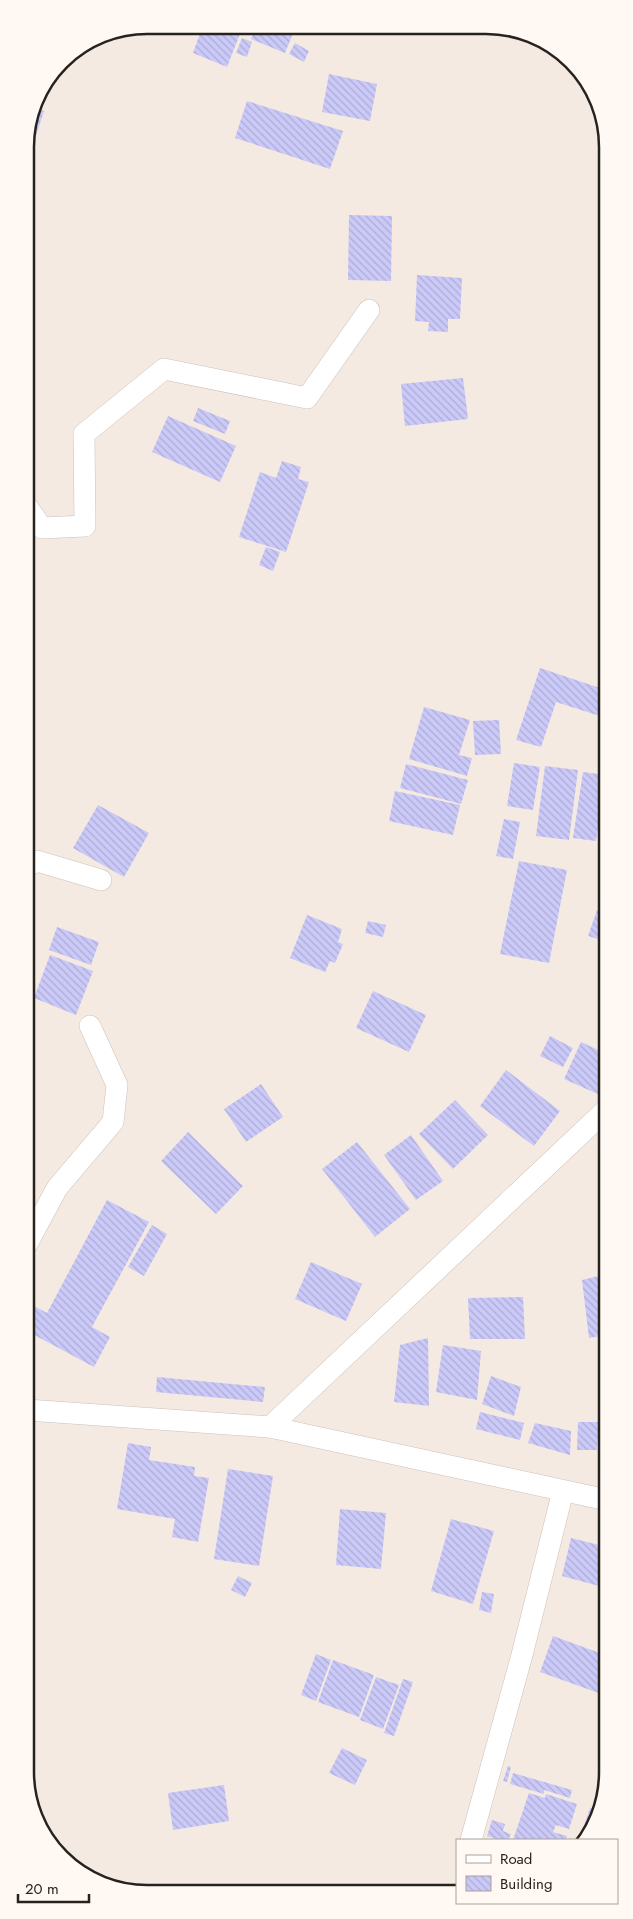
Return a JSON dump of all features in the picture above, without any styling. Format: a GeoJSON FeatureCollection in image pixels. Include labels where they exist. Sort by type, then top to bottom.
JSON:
{"type":"FeatureCollection","features":[{"type":"Feature","properties":{"kind":"street"},"geometry":{"type":"LineString","coordinates":[[34,516],[42,528],[85,526],[84,434],[164,369],[307,398],[369,310]]}},
{"type":"Feature","properties":{"kind":"street"},"geometry":{"type":"LineString","coordinates":[[34,863],[37,861],[102,880]]}},
{"type":"Feature","properties":{"kind":"street"},"geometry":{"type":"LineString","coordinates":[[34,1231],[57,1188],[114,1122],[117,1086],[90,1026]]}},
{"type":"Feature","properties":{"kind":"street"},"geometry":{"type":"LineString","coordinates":[[270,1426],[599,1117]]}},
{"type":"Feature","properties":{"kind":"street"},"geometry":{"type":"LineString","coordinates":[[34,1410],[270,1426],[599,1498]]}},
{"type":"Feature","properties":{"kind":"street"},"geometry":{"type":"LineString","coordinates":[[471,1839],[522,1655],[563,1491]]}},
{"type":"Feature","properties":{"kind":"building"},"geometry":{"type":"Polygon","coordinates":[[[200,34],[240,34],[227,67],[193,53],[200,34]]]}},
{"type":"Feature","properties":{"kind":"building"},"geometry":{"type":"Polygon","coordinates":[[[253,34],[293,34],[285,53],[251,39],[253,34]]]}},
{"type":"Feature","properties":{"kind":"building"},"geometry":{"type":"Polygon","coordinates":[[[242,38],[252,42],[247,57],[236,53],[242,38]]]}},
{"type":"Feature","properties":{"kind":"building"},"geometry":{"type":"Polygon","coordinates":[[[295,43],[309,51],[304,62],[289,54],[295,43]]]}},
{"type":"Feature","properties":{"kind":"building"},"geometry":{"type":"Polygon","coordinates":[[[329,74],[377,84],[370,121],[322,112],[329,74]]]}},
{"type":"Feature","properties":{"kind":"building"},"geometry":{"type":"Polygon","coordinates":[[[247,101],[343,131],[330,169],[235,138],[247,101]]]}},
{"type":"Feature","properties":{"kind":"building"},"geometry":{"type":"Polygon","coordinates":[[[40,110],[44,111],[34,142],[40,110]]]}},
{"type":"Feature","properties":{"kind":"building"},"geometry":{"type":"Polygon","coordinates":[[[349,215],[392,216],[391,281],[348,280],[349,215]]]}},
{"type":"Feature","properties":{"kind":"building"},"geometry":{"type":"Polygon","coordinates":[[[417,275],[462,278],[460,319],[448,319],[448,332],[428,331],[429,322],[415,321],[417,275]]]}},
{"type":"Feature","properties":{"kind":"building"},"geometry":{"type":"Polygon","coordinates":[[[463,378],[468,419],[405,426],[401,384],[463,378]]]}},
{"type":"Feature","properties":{"kind":"building"},"geometry":{"type":"Polygon","coordinates":[[[198,408],[230,421],[225,434],[193,421],[198,408]]]}},
{"type":"Feature","properties":{"kind":"building"},"geometry":{"type":"Polygon","coordinates":[[[168,416],[236,446],[220,482],[152,452],[168,416]]]}},
{"type":"Feature","properties":{"kind":"building"},"geometry":{"type":"Polygon","coordinates":[[[282,461],[301,467],[298,479],[309,482],[286,552],[239,537],[260,472],[276,478],[282,461]]]}},
{"type":"Feature","properties":{"kind":"building"},"geometry":{"type":"Polygon","coordinates":[[[266,547],[280,552],[273,571],[259,565],[266,547]]]}},
{"type":"Feature","properties":{"kind":"building"},"geometry":{"type":"Polygon","coordinates":[[[540,668],[599,688],[599,716],[556,702],[541,747],[516,740],[540,668]]]}},
{"type":"Feature","properties":{"kind":"building"},"geometry":{"type":"Polygon","coordinates":[[[424,707],[470,720],[459,755],[472,758],[467,776],[409,759],[424,707]]]}},
{"type":"Feature","properties":{"kind":"building"},"geometry":{"type":"Polygon","coordinates":[[[499,720],[501,754],[475,755],[473,721],[499,720]]]}},
{"type":"Feature","properties":{"kind":"building"},"geometry":{"type":"Polygon","coordinates":[[[514,763],[540,767],[533,810],[507,806],[514,763]]]}},
{"type":"Feature","properties":{"kind":"building"},"geometry":{"type":"Polygon","coordinates":[[[406,764],[468,780],[461,804],[400,788],[406,764]]]}},
{"type":"Feature","properties":{"kind":"building"},"geometry":{"type":"Polygon","coordinates":[[[545,766],[578,770],[569,840],[536,836],[545,766]]]}},
{"type":"Feature","properties":{"kind":"building"},"geometry":{"type":"Polygon","coordinates":[[[583,772],[599,774],[599,821],[596,841],[573,838],[583,772]]]}},
{"type":"Feature","properties":{"kind":"building"},"geometry":{"type":"Polygon","coordinates":[[[395,791],[460,805],[453,835],[389,821],[395,791]]]}},
{"type":"Feature","properties":{"kind":"building"},"geometry":{"type":"Polygon","coordinates":[[[98,805],[149,833],[124,877],[73,848],[98,805]]]}},
{"type":"Feature","properties":{"kind":"building"},"geometry":{"type":"Polygon","coordinates":[[[504,819],[520,822],[513,859],[496,856],[504,819]]]}},
{"type":"Feature","properties":{"kind":"building"},"geometry":{"type":"Polygon","coordinates":[[[519,861],[567,870],[549,963],[500,954],[519,861]]]}},
{"type":"Feature","properties":{"kind":"building"},"geometry":{"type":"Polygon","coordinates":[[[597,910],[599,911],[599,939],[588,936],[597,910]]]}},
{"type":"Feature","properties":{"kind":"building"},"geometry":{"type":"Polygon","coordinates":[[[307,915],[342,929],[338,942],[343,944],[335,963],[330,961],[325,972],[290,958],[307,915]]]}},
{"type":"Feature","properties":{"kind":"building"},"geometry":{"type":"Polygon","coordinates":[[[368,921],[386,925],[383,937],[365,933],[368,921]]]}},
{"type":"Feature","properties":{"kind":"building"},"geometry":{"type":"Polygon","coordinates":[[[57,927],[99,942],[91,965],[49,950],[57,927]]]}},
{"type":"Feature","properties":{"kind":"building"},"geometry":{"type":"Polygon","coordinates":[[[50,955],[93,971],[76,1015],[34,998],[50,955]]]}},
{"type":"Feature","properties":{"kind":"building"},"geometry":{"type":"Polygon","coordinates":[[[373,991],[426,1015],[409,1052],[356,1028],[373,991]]]}},
{"type":"Feature","properties":{"kind":"building"},"geometry":{"type":"Polygon","coordinates":[[[550,1036],[573,1048],[563,1067],[540,1056],[550,1036]]]}},
{"type":"Feature","properties":{"kind":"building"},"geometry":{"type":"Polygon","coordinates":[[[581,1042],[599,1050],[599,1095],[564,1079],[581,1042]]]}},
{"type":"Feature","properties":{"kind":"building"},"geometry":{"type":"Polygon","coordinates":[[[506,1070],[560,1111],[534,1146],[480,1106],[506,1070]]]}},
{"type":"Feature","properties":{"kind":"building"},"geometry":{"type":"Polygon","coordinates":[[[261,1084],[283,1117],[246,1142],[224,1109],[261,1084]]]}},
{"type":"Feature","properties":{"kind":"building"},"geometry":{"type":"Polygon","coordinates":[[[455,1100],[488,1135],[453,1169],[419,1134],[455,1100]]]}},
{"type":"Feature","properties":{"kind":"building"},"geometry":{"type":"Polygon","coordinates":[[[188,1132],[243,1186],[216,1214],[161,1161],[188,1132]]]}},
{"type":"Feature","properties":{"kind":"building"},"geometry":{"type":"Polygon","coordinates":[[[411,1135],[443,1181],[416,1200],[384,1155],[411,1135]]]}},
{"type":"Feature","properties":{"kind":"building"},"geometry":{"type":"Polygon","coordinates":[[[357,1142],[410,1209],[375,1237],[322,1169],[357,1142]]]}},
{"type":"Feature","properties":{"kind":"building"},"geometry":{"type":"Polygon","coordinates":[[[107,1200],[149,1222],[92,1327],[110,1337],[94,1367],[34,1335],[34,1306],[47,1313],[107,1200]]]}},
{"type":"Feature","properties":{"kind":"building"},"geometry":{"type":"Polygon","coordinates":[[[152,1225],[167,1234],[144,1276],[128,1267],[152,1225]]]}},
{"type":"Feature","properties":{"kind":"building"},"geometry":{"type":"Polygon","coordinates":[[[311,1262],[362,1284],[346,1321],[295,1299],[311,1262]]]}},
{"type":"Feature","properties":{"kind":"building"},"geometry":{"type":"Polygon","coordinates":[[[599,1276],[599,1336],[589,1338],[582,1280],[599,1276]]]}},
{"type":"Feature","properties":{"kind":"building"},"geometry":{"type":"Polygon","coordinates":[[[523,1297],[525,1339],[470,1339],[468,1298],[523,1297]]]}},
{"type":"Feature","properties":{"kind":"building"},"geometry":{"type":"Polygon","coordinates":[[[428,1338],[429,1406],[394,1402],[400,1345],[428,1338]]]}},
{"type":"Feature","properties":{"kind":"building"},"geometry":{"type":"Polygon","coordinates":[[[443,1345],[481,1351],[477,1400],[436,1392],[443,1345]]]}},
{"type":"Feature","properties":{"kind":"building"},"geometry":{"type":"Polygon","coordinates":[[[491,1376],[521,1387],[514,1416],[482,1404],[491,1376]]]}},
{"type":"Feature","properties":{"kind":"building"},"geometry":{"type":"Polygon","coordinates":[[[157,1377],[265,1387],[263,1402],[156,1392],[157,1377]]]}},
{"type":"Feature","properties":{"kind":"building"},"geometry":{"type":"Polygon","coordinates":[[[480,1412],[524,1423],[520,1440],[476,1429],[480,1412]]]}},
{"type":"Feature","properties":{"kind":"building"},"geometry":{"type":"Polygon","coordinates":[[[578,1422],[599,1422],[597,1450],[577,1450],[578,1422]]]}},
{"type":"Feature","properties":{"kind":"building"},"geometry":{"type":"Polygon","coordinates":[[[535,1423],[571,1431],[570,1455],[528,1443],[535,1423]]]}},
{"type":"Feature","properties":{"kind":"building"},"geometry":{"type":"Polygon","coordinates":[[[128,1443],[151,1447],[149,1460],[195,1467],[194,1476],[209,1478],[198,1542],[172,1537],[175,1519],[117,1509],[128,1443]]]}},
{"type":"Feature","properties":{"kind":"building"},"geometry":{"type":"Polygon","coordinates":[[[228,1469],[273,1476],[259,1566],[214,1559],[228,1469]]]}},
{"type":"Feature","properties":{"kind":"building"},"geometry":{"type":"Polygon","coordinates":[[[340,1509],[386,1513],[381,1569],[336,1565],[340,1509]]]}},
{"type":"Feature","properties":{"kind":"building"},"geometry":{"type":"Polygon","coordinates":[[[451,1519],[494,1531],[473,1604],[431,1591],[451,1519]]]}},
{"type":"Feature","properties":{"kind":"building"},"geometry":{"type":"Polygon","coordinates":[[[571,1538],[599,1545],[599,1586],[562,1576],[571,1538]]]}},
{"type":"Feature","properties":{"kind":"building"},"geometry":{"type":"Polygon","coordinates":[[[238,1576],[252,1583],[245,1597],[231,1590],[238,1576]]]}},
{"type":"Feature","properties":{"kind":"building"},"geometry":{"type":"Polygon","coordinates":[[[482,1592],[494,1594],[491,1613],[479,1610],[482,1592]]]}},
{"type":"Feature","properties":{"kind":"building"},"geometry":{"type":"Polygon","coordinates":[[[553,1636],[599,1653],[599,1693],[540,1672],[553,1636]]]}},
{"type":"Feature","properties":{"kind":"building"},"geometry":{"type":"Polygon","coordinates":[[[316,1654],[331,1660],[316,1701],[301,1695],[316,1654]]]}},
{"type":"Feature","properties":{"kind":"building"},"geometry":{"type":"Polygon","coordinates":[[[333,1660],[374,1675],[359,1717],[318,1702],[333,1660]]]}},
{"type":"Feature","properties":{"kind":"building"},"geometry":{"type":"Polygon","coordinates":[[[376,1677],[399,1685],[383,1729],[360,1720],[376,1677]]]}},
{"type":"Feature","properties":{"kind":"building"},"geometry":{"type":"Polygon","coordinates":[[[403,1679],[413,1682],[394,1736],[384,1733],[403,1679]]]}},
{"type":"Feature","properties":{"kind":"building"},"geometry":{"type":"Polygon","coordinates":[[[342,1748],[367,1760],[355,1785],[329,1773],[342,1748]]]}},
{"type":"Feature","properties":{"kind":"building"},"geometry":{"type":"Polygon","coordinates":[[[508,1766],[511,1767],[507,1782],[503,1781],[508,1766]]]}},
{"type":"Feature","properties":{"kind":"building"},"geometry":{"type":"Polygon","coordinates":[[[513,1773],[572,1790],[570,1798],[544,1790],[544,1794],[510,1784],[513,1773]]]}},
{"type":"Feature","properties":{"kind":"building"},"geometry":{"type":"Polygon","coordinates":[[[224,1785],[229,1821],[173,1830],[168,1793],[224,1785]]]}},
{"type":"Feature","properties":{"kind":"building"},"geometry":{"type":"Polygon","coordinates":[[[529,1793],[545,1798],[546,1794],[577,1804],[569,1829],[556,1825],[553,1832],[567,1836],[566,1839],[513,1839],[529,1793]]]}},
{"type":"Feature","properties":{"kind":"building"},"geometry":{"type":"Polygon","coordinates":[[[590,1808],[593,1809],[591,1815],[581,1833],[590,1808]]]}},
{"type":"Feature","properties":{"kind":"building"},"geometry":{"type":"Polygon","coordinates":[[[492,1820],[505,1824],[503,1831],[511,1834],[508,1839],[497,1839],[487,1836],[492,1820]]]}}]}
